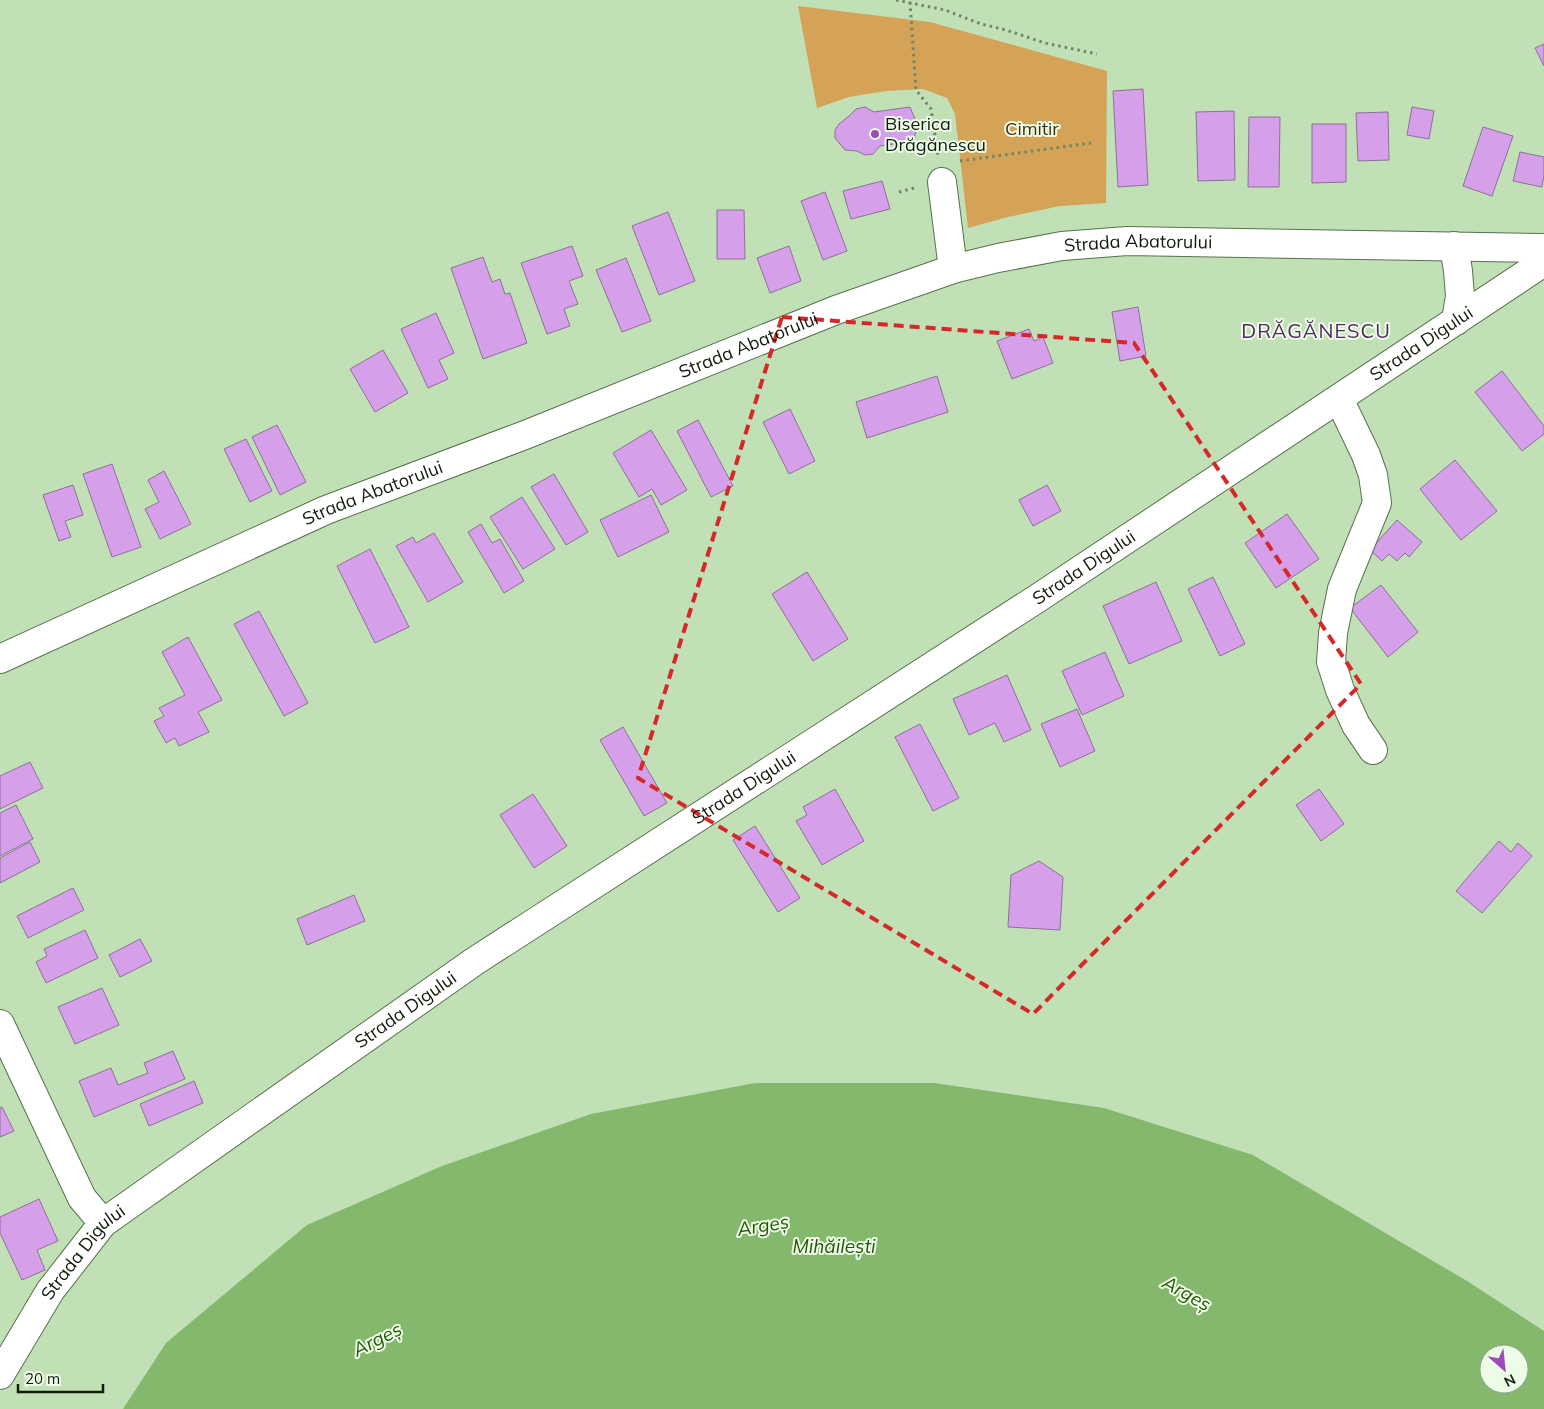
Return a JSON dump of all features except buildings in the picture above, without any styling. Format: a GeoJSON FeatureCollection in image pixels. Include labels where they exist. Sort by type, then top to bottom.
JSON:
{"type":"FeatureCollection","features":[{"type":"Feature","properties":{"kind":"street"},"geometry":{"type":"LineString","coordinates":[[940,173],[953,269]]}},
{"type":"Feature","properties":{"kind":"street","name":"Strada Abatorului"},"geometry":{"type":"LineString","coordinates":[[0,659],[326,510],[525,435],[836,310],[953,269],[1062,246],[1127,241],[1544,248]]}},
{"type":"Feature","properties":{"kind":"street"},"geometry":{"type":"LineString","coordinates":[[1454,246],[1460,296],[1456,321]]}},
{"type":"Feature","properties":{"kind":"street","name":"Strada Digului"},"geometry":{"type":"LineString","coordinates":[[0,1375],[50,1291],[103,1223],[475,961],[1036,600],[1544,262]]}},
{"type":"Feature","properties":{"kind":"street"},"geometry":{"type":"LineString","coordinates":[[1339,399],[1366,455],[1373,475],[1377,503],[1342,589],[1333,633],[1331,662],[1340,690],[1356,725],[1373,750]]}},
{"type":"Feature","properties":{"kind":"street"},"geometry":{"type":"LineString","coordinates":[[0,1024],[82,1198],[103,1223]]}},
{"type":"Feature","properties":{"kind":"path"},"geometry":{"type":"LineString","coordinates":[[896,0],[945,10],[981,24],[1045,43],[1097,54]]}},
{"type":"Feature","properties":{"kind":"path"},"geometry":{"type":"LineString","coordinates":[[910,2],[916,90],[931,109],[940,173],[1091,143]]}},
{"type":"Feature","properties":{"kind":"highlighted area"},"geometry":{"type":"Polygon","coordinates":[[[782,317],[1134,343],[1361,684],[1033,1014],[638,778],[782,317]]]}},
{"type":"Feature","properties":{"kind":"green space","name":"Cimitir"},"geometry":{"type":"Polygon","coordinates":[[[798,6],[930,22],[1107,71],[1106,203],[1060,206],[968,228],[955,114],[947,98],[923,89],[886,91],[849,97],[817,108],[798,6]]]}},
{"type":"Feature","properties":{"kind":"water","name":"Mihăilești"},"geometry":{"type":"Polygon","coordinates":[[[755,1083],[934,1083],[1104,1108],[1253,1155],[1467,1281],[1544,1331],[1544,1409],[123,1409],[166,1343],[307,1225],[442,1166],[591,1114],[755,1083]]]}},
{"type":"Feature","properties":{"kind":"place","name":"Biserica Drăgănescu"},"geometry":{"type":"Point","coordinates":[875,134]}},
{"type":"Feature","properties":{"kind":"district","name":"DRĂGĂNESCU"},"geometry":{"type":"Point","coordinates":[1316,331]}},
{"type":"Feature","properties":{"kind":"water label","name":"Argeș"},"geometry":{"type":"Point","coordinates":[763,1225]}},
{"type":"Feature","properties":{"kind":"water label","name":"Argeș"},"geometry":{"type":"Point","coordinates":[1187,1293]}},
{"type":"Feature","properties":{"kind":"water label","name":"Argeș"},"geometry":{"type":"Point","coordinates":[377,1339]}}]}
